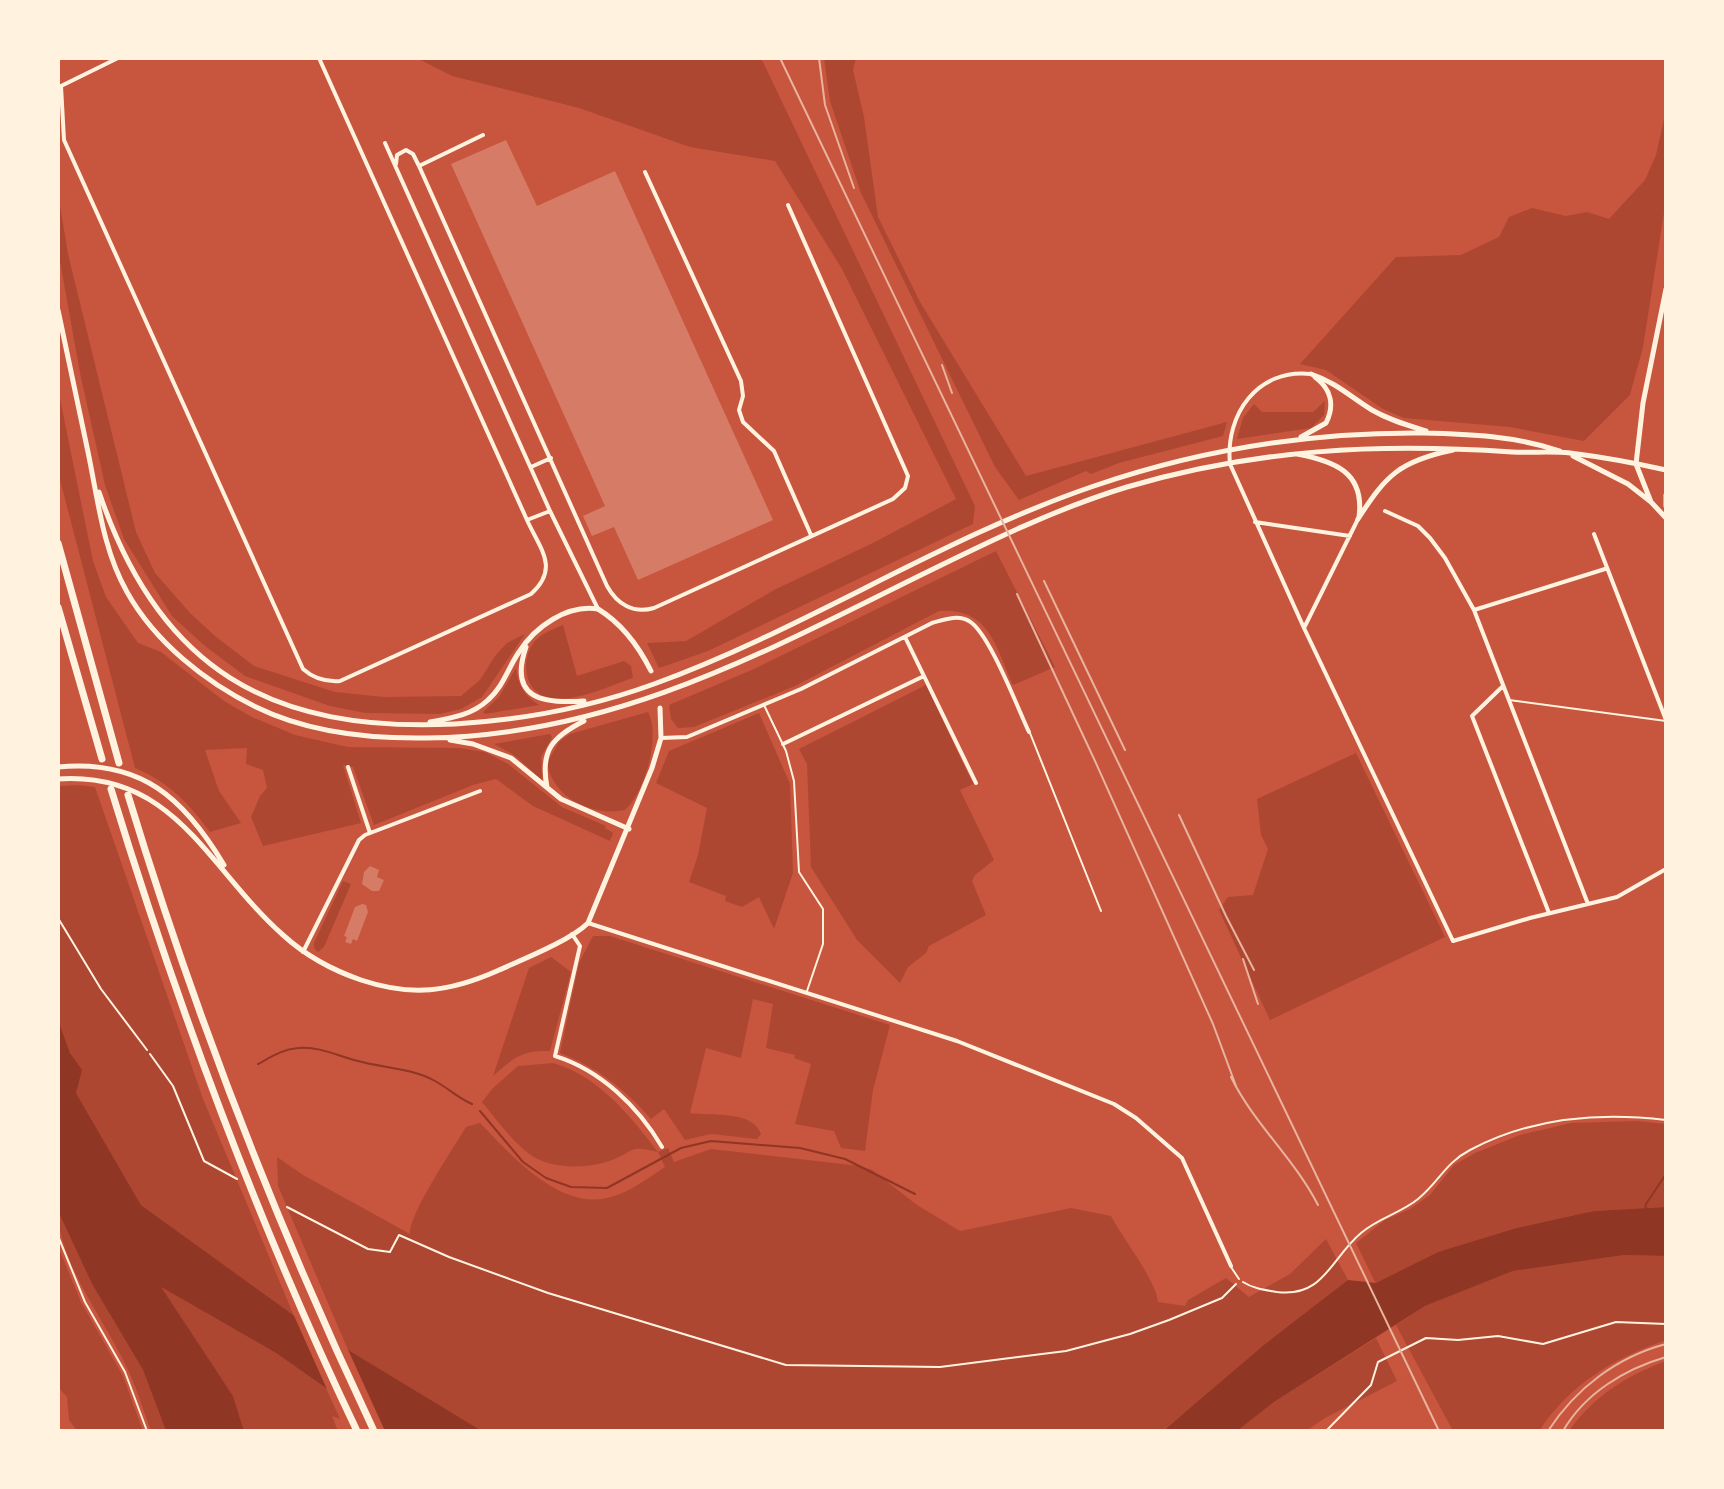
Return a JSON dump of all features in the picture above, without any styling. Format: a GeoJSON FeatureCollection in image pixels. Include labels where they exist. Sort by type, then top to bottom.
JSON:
{"type":"FeatureCollection","features":[{"type":"Feature","properties":{"kind":"highway"},"geometry":{"type":"LineString","coordinates":[[58,543],[119,763]]}},
{"type":"Feature","properties":{"kind":"highway"},"geometry":{"type":"LineString","coordinates":[[58,607],[102,759]]}},
{"type":"Feature","properties":{"kind":"highway"},"geometry":{"type":"LineString","coordinates":[[111,789],[168,968],[231,1136],[307,1322],[357,1431]]}},
{"type":"Feature","properties":{"kind":"highway"},"geometry":{"type":"LineString","coordinates":[[128,795],[182,961],[241,1120],[304,1275],[374,1431]]}},
{"type":"Feature","properties":{"kind":"main road"},"geometry":{"type":"LineString","coordinates":[[1651,502],[1636,464],[1643,403],[1666,289]]}},
{"type":"Feature","properties":{"kind":"main road"},"geometry":{"type":"LineString","coordinates":[[58,310],[106,541],[126,592],[151,626],[197,670],[253,705],[314,728],[381,737],[437,738],[518,731],[642,702],[752,656],[982,544],[1039,520],[1126,488],[1215,467],[1292,453],[1377,446],[1566,453],[1666,470]]}},
{"type":"Feature","properties":{"kind":"main road"},"geometry":{"type":"LineString","coordinates":[[1311,374],[1339,386],[1390,419],[1435,434]]}},
{"type":"Feature","properties":{"kind":"main road"},"geometry":{"type":"LineString","coordinates":[[1283,442],[1313,432],[1329,418],[1331,400],[1327,388],[1311,374]]}},
{"type":"Feature","properties":{"kind":"main road"},"geometry":{"type":"LineString","coordinates":[[92,471],[112,527],[137,581],[167,623],[205,659],[251,689],[301,711],[350,722],[409,725],[503,719],[637,690],[749,644],[1034,508],[1124,476],[1248,447],[1362,435],[1435,434],[1529,440],[1566,453],[1628,484],[1666,518]]}},
{"type":"Feature","properties":{"kind":"main road"},"geometry":{"type":"LineString","coordinates":[[1358,519],[1389,475],[1430,455],[1465,447]]}},
{"type":"Feature","properties":{"kind":"main road"},"geometry":{"type":"LineString","coordinates":[[1292,453],[1330,461],[1342,468],[1358,489],[1361,502],[1358,519]]}},
{"type":"Feature","properties":{"kind":"main road"},"geometry":{"type":"LineString","coordinates":[[1666,495],[1666,506]]}},
{"type":"Feature","properties":{"kind":"main road"},"geometry":{"type":"LineString","coordinates":[[409,725],[451,718],[478,708],[497,690],[530,638],[541,627],[583,608],[598,609],[610,617],[634,643],[651,671]]}},
{"type":"Feature","properties":{"kind":"main road"},"geometry":{"type":"LineString","coordinates":[[530,638],[521,668],[525,684],[535,697],[552,702],[601,700]]}},
{"type":"Feature","properties":{"kind":"main road"},"geometry":{"type":"LineString","coordinates":[[58,779],[95,780],[129,788],[152,800],[230,876],[269,922],[303,952],[341,973],[368,982],[429,991],[471,982],[572,934],[588,923],[649,776],[661,738],[660,708]]}},
{"type":"Feature","properties":{"kind":"main road"},"geometry":{"type":"LineString","coordinates":[[547,788],[543,764],[548,749],[573,727],[605,713]]}},
{"type":"Feature","properties":{"kind":"main road"},"geometry":{"type":"LineString","coordinates":[[437,738],[473,744],[511,758],[579,809],[629,829]]}},
{"type":"Feature","properties":{"kind":"main road"},"geometry":{"type":"LineString","coordinates":[[58,767],[85,766],[118,771],[148,782],[177,801],[205,834],[230,876]]}},
{"type":"Feature","properties":{"kind":"street"},"geometry":{"type":"LineString","coordinates":[[118,58],[61,86],[64,140],[303,669],[309,675],[329,682],[340,681],[531,594],[545,579],[547,569],[319,58]]}},
{"type":"Feature","properties":{"kind":"street"},"geometry":{"type":"LineString","coordinates":[[419,166],[483,135]]}},
{"type":"Feature","properties":{"kind":"street"},"geometry":{"type":"LineString","coordinates":[[385,143],[550,511],[598,609]]}},
{"type":"Feature","properties":{"kind":"street"},"geometry":{"type":"LineString","coordinates":[[400,177],[396,158],[401,151],[411,152],[607,586],[618,601],[632,609],[654,608],[893,499],[905,488],[908,476],[788,205]]}},
{"type":"Feature","properties":{"kind":"street"},"geometry":{"type":"LineString","coordinates":[[645,172],[741,381],[743,396],[739,410],[743,422],[774,451],[811,535]]}},
{"type":"Feature","properties":{"kind":"street"},"geometry":{"type":"LineString","coordinates":[[1311,374],[1283,374],[1263,385],[1250,397],[1238,413],[1231,430],[1228,445],[1234,476],[1453,941],[1627,893],[1666,869]]}},
{"type":"Feature","properties":{"kind":"street"},"geometry":{"type":"LineString","coordinates":[[531,467],[551,458]]}},
{"type":"Feature","properties":{"kind":"street"},"geometry":{"type":"LineString","coordinates":[[527,520],[550,511]]}},
{"type":"Feature","properties":{"kind":"street"},"geometry":{"type":"LineString","coordinates":[[1385,511],[1404,518],[1430,538],[1474,610],[1588,904]]}},
{"type":"Feature","properties":{"kind":"street"},"geometry":{"type":"LineString","coordinates":[[1304,628],[1358,519]]}},
{"type":"Feature","properties":{"kind":"street"},"geometry":{"type":"LineString","coordinates":[[1255,522],[1350,536]]}},
{"type":"Feature","properties":{"kind":"street"},"geometry":{"type":"LineString","coordinates":[[1594,534],[1666,721]]}},
{"type":"Feature","properties":{"kind":"street"},"geometry":{"type":"LineString","coordinates":[[1474,610],[1606,569]]}},
{"type":"Feature","properties":{"kind":"street"},"geometry":{"type":"LineString","coordinates":[[661,738],[687,737],[801,689],[932,623],[955,617],[969,621],[986,639],[1029,732]]}},
{"type":"Feature","properties":{"kind":"street"},"geometry":{"type":"LineString","coordinates":[[905,637],[976,783]]}},
{"type":"Feature","properties":{"kind":"street"},"geometry":{"type":"LineString","coordinates":[[783,744],[924,676]]}},
{"type":"Feature","properties":{"kind":"street"},"geometry":{"type":"LineString","coordinates":[[1503,686],[1472,716],[1549,913]]}},
{"type":"Feature","properties":{"kind":"street"},"geometry":{"type":"LineString","coordinates":[[348,767],[370,833]]}},
{"type":"Feature","properties":{"kind":"street"},"geometry":{"type":"LineString","coordinates":[[303,952],[359,840],[480,791]]}},
{"type":"Feature","properties":{"kind":"street"},"geometry":{"type":"LineString","coordinates":[[588,923],[957,1041],[1114,1104],[1136,1118],[1182,1158],[1231,1266]]}},
{"type":"Feature","properties":{"kind":"street"},"geometry":{"type":"LineString","coordinates":[[572,934],[580,946],[555,1056],[581,1066],[611,1086],[662,1147]]}},
{"type":"Feature","properties":{"kind":"lane"},"geometry":{"type":"LineString","coordinates":[[1508,699],[1666,721]]}},
{"type":"Feature","properties":{"kind":"lane"},"geometry":{"type":"LineString","coordinates":[[763,705],[783,744],[794,781],[799,872],[823,909],[823,944],[807,992]]}},
{"type":"Feature","properties":{"kind":"lane"},"geometry":{"type":"LineString","coordinates":[[1029,732],[1101,911]]}},
{"type":"Feature","properties":{"kind":"lane"},"geometry":{"type":"LineString","coordinates":[[58,918],[101,989],[147,1050]]}},
{"type":"Feature","properties":{"kind":"lane"},"geometry":{"type":"LineString","coordinates":[[1231,1266],[1239,1279]]}},
{"type":"Feature","properties":{"kind":"path"},"geometry":{"type":"LineString","coordinates":[[147,1050],[173,1086],[204,1161],[237,1179]]}},
{"type":"Feature","properties":{"kind":"path"},"geometry":{"type":"LineString","coordinates":[[287,1207],[368,1249],[390,1252],[399,1235],[548,1293],[786,1365],[940,1367],[1066,1351],[1130,1334],[1222,1298],[1232,1292],[1239,1279],[1256,1288],[1298,1292],[1315,1285],[1327,1275],[1342,1251],[1376,1220],[1415,1202],[1433,1186],[1449,1162],[1472,1149],[1519,1130],[1571,1119],[1637,1117],[1666,1120]]}},
{"type":"Feature","properties":{"kind":"path"},"geometry":{"type":"LineString","coordinates":[[58,1236],[85,1302],[125,1372],[147,1431]]}},
{"type":"Feature","properties":{"kind":"path"},"geometry":{"type":"LineString","coordinates":[[1326,1431],[1371,1385],[1378,1362],[1426,1338],[1458,1340],[1498,1336],[1543,1344],[1616,1322],[1666,1324]]}},
{"type":"Feature","properties":{"kind":"shaded area"},"geometry":{"type":"Polygon","coordinates":[[[417,58],[761,58],[975,506],[973,524],[708,651],[659,668],[647,643],[686,641],[776,589],[956,499],[842,269],[775,161],[690,147],[579,108],[452,76],[417,58]]]}},
{"type":"Feature","properties":{"kind":"shaded area"},"geometry":{"type":"Polygon","coordinates":[[[824,58],[856,58],[853,70],[864,117],[878,217],[920,302],[1026,476],[1227,422],[1223,436],[1119,463],[1091,474],[1086,471],[1019,500],[995,467],[861,193],[830,101],[824,58]]]}},
{"type":"Feature","properties":{"kind":"shaded area"},"geometry":{"type":"Polygon","coordinates":[[[1665,115],[1666,200],[1643,347],[1630,395],[1584,441],[1510,427],[1404,418],[1383,409],[1326,370],[1300,364],[1396,257],[1461,255],[1499,237],[1509,217],[1532,208],[1566,216],[1587,212],[1609,219],[1645,180],[1656,155],[1665,115]]]}},
{"type":"Feature","properties":{"kind":"shaded area"},"geometry":{"type":"Polygon","coordinates":[[[58,193],[68,254],[136,532],[155,573],[190,613],[254,666],[335,692],[384,697],[461,696],[480,680],[507,643],[525,634],[482,697],[461,709],[440,714],[365,713],[330,706],[245,676],[172,616],[124,539],[105,485],[80,373],[58,250],[58,193]]]}},
{"type":"Feature","properties":{"kind":"shaded area"},"geometry":{"type":"Polygon","coordinates":[[[58,389],[93,561],[106,597],[138,643],[161,652],[224,701],[295,735],[348,747],[459,748],[485,752],[508,764],[562,807],[606,826],[613,833],[610,841],[533,806],[496,779],[473,785],[374,825],[353,767],[343,765],[361,823],[263,846],[251,817],[267,788],[263,770],[246,764],[247,748],[205,750],[219,791],[241,823],[210,832],[177,794],[135,768],[58,472],[58,389]]]}},
{"type":"Feature","properties":{"kind":"shaded area"},"geometry":{"type":"Polygon","coordinates":[[[1325,401],[1324,415],[1311,428],[1237,439],[1243,418],[1254,404],[1262,412],[1313,412],[1325,401]]]}},
{"type":"Feature","properties":{"kind":"shaded area"},"geometry":{"type":"Polygon","coordinates":[[[996,551],[1055,667],[1013,685],[995,644],[980,623],[956,611],[939,611],[795,686],[694,727],[678,728],[671,719],[669,705],[754,669],[996,551]]]}},
{"type":"Feature","properties":{"kind":"shaded area"},"geometry":{"type":"Polygon","coordinates":[[[563,625],[577,676],[624,661],[631,666],[633,678],[568,698],[557,699],[540,694],[527,676],[529,652],[538,638],[563,625]]]}},
{"type":"Feature","properties":{"kind":"shaded area"},"geometry":{"type":"Polygon","coordinates":[[[516,668],[523,690],[539,705],[485,714],[483,712],[499,697],[516,668]]]}},
{"type":"Feature","properties":{"kind":"shaded area"},"geometry":{"type":"Polygon","coordinates":[[[926,685],[973,784],[960,790],[994,860],[972,881],[986,915],[929,946],[926,953],[908,967],[900,983],[857,940],[811,867],[807,764],[799,749],[926,685]]]}},
{"type":"Feature","properties":{"kind":"shaded area"},"geometry":{"type":"Polygon","coordinates":[[[648,712],[653,735],[649,763],[639,790],[625,810],[600,811],[587,807],[557,786],[547,763],[559,742],[570,734],[648,712]]]}},
{"type":"Feature","properties":{"kind":"shaded area"},"geometry":{"type":"Polygon","coordinates":[[[759,713],[790,784],[793,873],[774,929],[759,897],[742,907],[725,901],[726,896],[689,882],[707,808],[656,783],[669,751],[759,713]]]}},
{"type":"Feature","properties":{"kind":"shaded area"},"geometry":{"type":"Polygon","coordinates":[[[550,734],[552,737],[541,757],[542,780],[514,755],[494,744],[550,734]]]}},
{"type":"Feature","properties":{"kind":"shaded area"},"geometry":{"type":"Polygon","coordinates":[[[1356,753],[1445,937],[1270,1020],[1219,910],[1228,897],[1253,895],[1268,849],[1261,835],[1257,799],[1356,753]]]}},
{"type":"Feature","properties":{"kind":"shaded area"},"geometry":{"type":"Polygon","coordinates":[[[58,786],[95,787],[203,1099],[294,1316],[141,1205],[76,1093],[81,1070],[70,1053],[58,1020],[58,786]]]}},
{"type":"Feature","properties":{"kind":"shaded area"},"geometry":{"type":"Polygon","coordinates":[[[343,881],[351,884],[324,947],[318,952],[314,943],[343,881]]]}},
{"type":"Feature","properties":{"kind":"shaded area"},"geometry":{"type":"Polygon","coordinates":[[[593,936],[610,936],[890,1025],[873,1090],[865,1151],[841,1148],[834,1131],[795,1124],[811,1064],[794,1058],[795,1055],[766,1048],[773,1004],[753,999],[741,1058],[706,1048],[690,1113],[730,1116],[749,1121],[761,1134],[757,1139],[711,1134],[685,1140],[664,1109],[651,1119],[610,1080],[560,1053],[579,963],[593,936]]]}},
{"type":"Feature","properties":{"kind":"shaded area"},"geometry":{"type":"Polygon","coordinates":[[[551,957],[571,972],[550,1051],[519,1056],[493,1076],[529,968],[551,957]]]}},
{"type":"Feature","properties":{"kind":"shaded area"},"geometry":{"type":"Polygon","coordinates":[[[58,1020],[70,1053],[82,1070],[76,1093],[141,1205],[307,1325],[482,1431],[377,1431],[326,1388],[276,1353],[161,1287],[233,1396],[244,1431],[166,1431],[143,1370],[92,1284],[58,1211],[58,1020]]]}},
{"type":"Feature","properties":{"kind":"shaded area"},"geometry":{"type":"Polygon","coordinates":[[[553,1063],[570,1069],[599,1087],[625,1111],[658,1152],[637,1149],[602,1163],[569,1166],[547,1163],[522,1148],[482,1102],[518,1066],[553,1063]]]}},
{"type":"Feature","properties":{"kind":"shaded area"},"geometry":{"type":"Polygon","coordinates":[[[1636,1121],[1666,1124],[1666,1207],[1594,1211],[1438,1252],[1376,1284],[1356,1243],[1385,1220],[1410,1209],[1430,1195],[1454,1165],[1520,1135],[1571,1123],[1636,1121]]]}},
{"type":"Feature","properties":{"kind":"shaded area"},"geometry":{"type":"Polygon","coordinates":[[[480,1123],[538,1178],[573,1196],[592,1199],[625,1192],[665,1167],[658,1152],[668,1148],[674,1162],[711,1149],[860,1166],[872,1170],[917,1205],[960,1231],[1071,1208],[1111,1216],[1145,1271],[1158,1302],[1185,1306],[1188,1300],[1226,1278],[1249,1297],[1290,1274],[1326,1239],[1348,1280],[1162,1431],[482,1431],[348,1350],[278,1186],[277,1157],[303,1175],[410,1234],[416,1212],[466,1127],[480,1123]]]}},
{"type":"Feature","properties":{"kind":"shaded area"},"geometry":{"type":"Polygon","coordinates":[[[1666,1207],[1666,1256],[1624,1255],[1513,1271],[1425,1306],[1274,1402],[1237,1431],[1163,1431],[1264,1345],[1348,1280],[1376,1283],[1438,1252],[1517,1228],[1594,1211],[1666,1207]]]}},
{"type":"Feature","properties":{"kind":"shaded area"},"geometry":{"type":"Polygon","coordinates":[[[58,1211],[92,1284],[143,1370],[166,1431],[151,1431],[127,1368],[74,1271],[60,1231],[58,1211]]]}},
{"type":"Feature","properties":{"kind":"shaded area"},"geometry":{"type":"Polygon","coordinates":[[[58,1246],[81,1302],[123,1376],[143,1431],[77,1431],[69,1420],[67,1397],[58,1387],[58,1246]]]}},
{"type":"Feature","properties":{"kind":"shaded area"},"geometry":{"type":"Polygon","coordinates":[[[1624,1255],[1666,1256],[1666,1340],[1611,1364],[1579,1386],[1539,1431],[1453,1431],[1396,1325],[1425,1306],[1513,1271],[1624,1255]]]}},
{"type":"Feature","properties":{"kind":"shaded area"},"geometry":{"type":"Polygon","coordinates":[[[159,1286],[276,1353],[326,1388],[340,1419],[332,1416],[338,1431],[244,1431],[233,1396],[159,1286]]]}},
{"type":"Feature","properties":{"kind":"shaded area"},"geometry":{"type":"Polygon","coordinates":[[[1376,1338],[1397,1381],[1306,1431],[1237,1431],[1274,1402],[1376,1338]]]}},
{"type":"Feature","properties":{"kind":"shaded area"},"geometry":{"type":"Polygon","coordinates":[[[1666,1361],[1666,1431],[1569,1431],[1589,1407],[1612,1388],[1666,1361]]]}},
{"type":"Feature","properties":{"kind":"pier"},"geometry":{"type":"Polygon","coordinates":[[[291,1309],[345,1343],[385,1431],[371,1431],[330,1396],[291,1309]]]}},
{"type":"Feature","properties":{"kind":"building"},"geometry":{"type":"Polygon","coordinates":[[[506,140],[537,206],[615,171],[773,520],[638,580],[614,527],[592,536],[583,516],[605,506],[451,164],[506,140]]]}},
{"type":"Feature","properties":{"kind":"building"},"geometry":{"type":"Polygon","coordinates":[[[370,866],[379,870],[377,877],[384,880],[379,891],[372,891],[362,884],[364,872],[370,866]]]}},
{"type":"Feature","properties":{"kind":"building"},"geometry":{"type":"Polygon","coordinates":[[[366,905],[368,912],[357,941],[353,939],[351,944],[345,942],[347,937],[344,936],[355,907],[366,905]]]}},
{"type":"Feature","properties":{"kind":"waterway"},"geometry":{"type":"LineString","coordinates":[[258,1064],[287,1050],[313,1048],[417,1073],[472,1104]]}},
{"type":"Feature","properties":{"kind":"waterway"},"geometry":{"type":"LineString","coordinates":[[480,1111],[523,1162],[546,1178],[571,1187],[607,1188],[681,1148],[711,1141],[800,1148],[845,1159],[915,1194]]}},
{"type":"Feature","properties":{"kind":"waterway"},"geometry":{"type":"LineString","coordinates":[[1645,1210],[1666,1174]]}},
{"type":"Feature","properties":{"kind":"railway"},"geometry":{"type":"LineString","coordinates":[[780,58],[1439,1431]]}},
{"type":"Feature","properties":{"kind":"railway"},"geometry":{"type":"LineString","coordinates":[[819,58],[825,105],[854,188]]}},
{"type":"Feature","properties":{"kind":"railway"},"geometry":{"type":"LineString","coordinates":[[942,365],[952,393]]}},
{"type":"Feature","properties":{"kind":"railway"},"geometry":{"type":"LineString","coordinates":[[1044,581],[1125,750]]}},
{"type":"Feature","properties":{"kind":"railway"},"geometry":{"type":"LineString","coordinates":[[1017,594],[1213,1024],[1236,1086]]}},
{"type":"Feature","properties":{"kind":"railway"},"geometry":{"type":"LineString","coordinates":[[1179,815],[1254,970]]}},
{"type":"Feature","properties":{"kind":"railway"},"geometry":{"type":"LineString","coordinates":[[1243,959],[1258,1004]]}},
{"type":"Feature","properties":{"kind":"railway"},"geometry":{"type":"LineString","coordinates":[[1231,1077],[1318,1205]]}},
{"type":"Feature","properties":{"kind":"railway"},"geometry":{"type":"LineString","coordinates":[[1548,1431],[1571,1401],[1599,1376],[1631,1357],[1666,1344]]}},
{"type":"Feature","properties":{"kind":"railway"},"geometry":{"type":"LineString","coordinates":[[1563,1431],[1583,1405],[1607,1384],[1636,1368],[1666,1357]]}}]}
